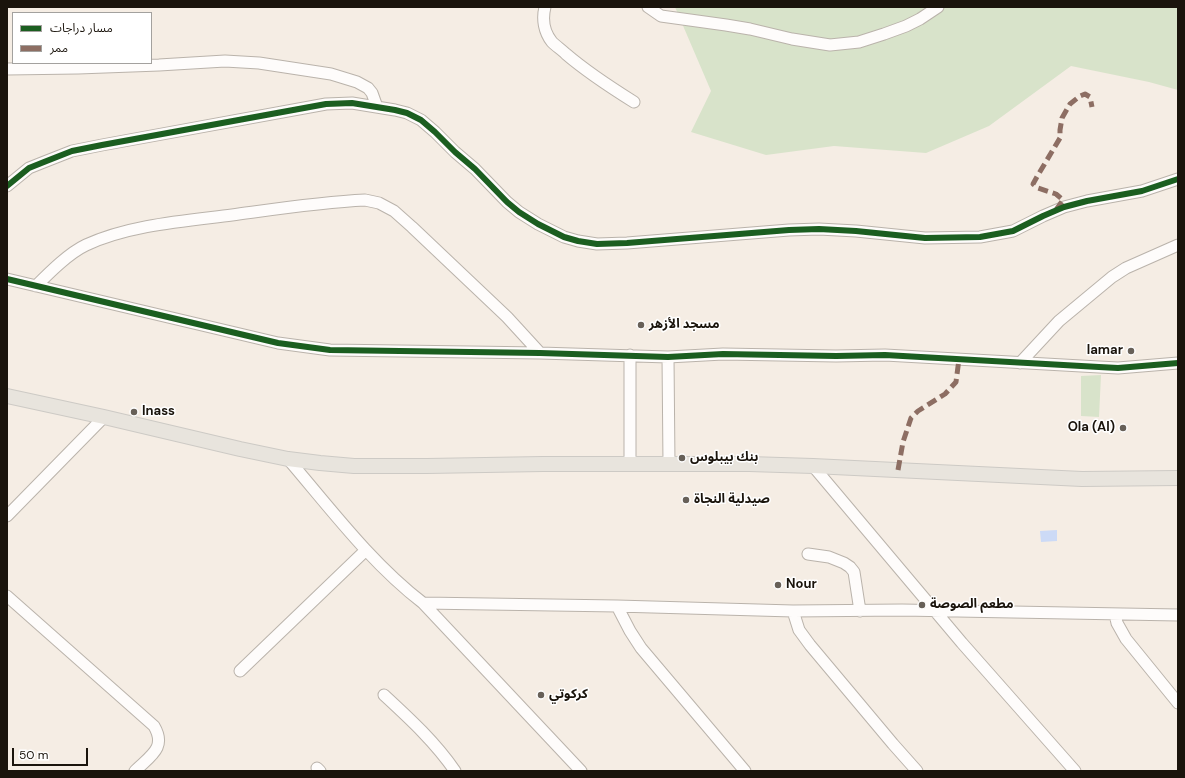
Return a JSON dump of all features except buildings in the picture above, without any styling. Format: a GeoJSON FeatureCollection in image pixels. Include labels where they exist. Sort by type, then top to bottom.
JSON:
{"type":"FeatureCollection","features":[{"type":"Feature","properties":{"kind":"main road"},"geometry":{"type":"LineString","coordinates":[[7,396],[288,459],[354,466],[630,464],[813,466],[1082,479],[1178,478]]}},
{"type":"Feature","properties":{"kind":"street"},"geometry":{"type":"LineString","coordinates":[[545,7],[544,27],[552,41],[599,80],[634,102]]}},
{"type":"Feature","properties":{"kind":"street"},"geometry":{"type":"LineString","coordinates":[[648,7],[661,16],[726,24],[792,39],[830,45],[859,42],[884,34],[920,19],[938,7]]}},
{"type":"Feature","properties":{"kind":"street"},"geometry":{"type":"LineString","coordinates":[[7,69],[78,68],[225,61],[259,63],[331,74],[357,82],[368,88],[372,93],[377,106]]}},
{"type":"Feature","properties":{"kind":"street"},"geometry":{"type":"LineString","coordinates":[[7,186],[29,168],[87,148],[326,104],[352,103],[377,106],[408,113],[421,120],[475,169],[507,202],[519,212],[538,224],[571,239],[596,244],[819,229],[925,238],[980,237],[1013,231],[1064,207],[1087,201],[1142,191],[1178,179]]}},
{"type":"Feature","properties":{"kind":"street"},"geometry":{"type":"LineString","coordinates":[[36,286],[61,262],[85,246],[124,232],[186,220],[273,209],[365,200],[379,203],[394,211],[507,317],[540,352]]}},
{"type":"Feature","properties":{"kind":"street"},"geometry":{"type":"LineString","coordinates":[[1020,363],[1059,321],[1112,277],[1126,268],[1178,245]]}},
{"type":"Feature","properties":{"kind":"street"},"geometry":{"type":"LineString","coordinates":[[7,279],[278,342],[316,349],[343,351],[540,352],[668,357],[723,354],[885,356],[1112,368],[1177,362]]}},
{"type":"Feature","properties":{"kind":"street"},"geometry":{"type":"LineString","coordinates":[[630,355],[630,464]]}},
{"type":"Feature","properties":{"kind":"street"},"geometry":{"type":"LineString","coordinates":[[668,357],[669,464]]}},
{"type":"Feature","properties":{"kind":"street"},"geometry":{"type":"LineString","coordinates":[[7,516],[104,417]]}},
{"type":"Feature","properties":{"kind":"street"},"geometry":{"type":"LineString","coordinates":[[288,459],[366,550],[399,583],[423,603],[581,771]]}},
{"type":"Feature","properties":{"kind":"street"},"geometry":{"type":"LineString","coordinates":[[813,466],[935,612],[1076,771]]}},
{"type":"Feature","properties":{"kind":"street"},"geometry":{"type":"LineString","coordinates":[[240,671],[366,550]]}},
{"type":"Feature","properties":{"kind":"street"},"geometry":{"type":"LineString","coordinates":[[808,554],[829,557],[850,567],[854,572],[860,611]]}},
{"type":"Feature","properties":{"kind":"street"},"geometry":{"type":"LineString","coordinates":[[7,596],[154,726],[158,734],[158,747],[153,754],[135,771]]}},
{"type":"Feature","properties":{"kind":"street"},"geometry":{"type":"LineString","coordinates":[[423,603],[793,611],[902,610],[935,612],[1178,615]]}},
{"type":"Feature","properties":{"kind":"street"},"geometry":{"type":"LineString","coordinates":[[617,606],[625,623],[641,648],[745,771]]}},
{"type":"Feature","properties":{"kind":"street"},"geometry":{"type":"LineString","coordinates":[[793,611],[799,630],[810,645],[917,771]]}},
{"type":"Feature","properties":{"kind":"street"},"geometry":{"type":"LineString","coordinates":[[1115,614],[1117,623],[1126,639],[1178,703]]}},
{"type":"Feature","properties":{"kind":"street"},"geometry":{"type":"LineString","coordinates":[[384,695],[419,727],[455,771]]}},
{"type":"Feature","properties":{"kind":"green space"},"geometry":{"type":"Polygon","coordinates":[[[675,7],[1178,7],[1178,90],[1149,82],[1071,66],[989,126],[926,153],[834,146],[766,155],[691,132],[711,91],[675,7]]]}},
{"type":"Feature","properties":{"kind":"green space"},"geometry":{"type":"Polygon","coordinates":[[[1101,375],[1099,417],[1081,416],[1081,376],[1101,375]]]}},
{"type":"Feature","properties":{"kind":"water"},"geometry":{"type":"Polygon","coordinates":[[[1057,530],[1057,541],[1041,542],[1040,531],[1057,530]]]}},
{"type":"Feature","properties":{"kind":"marked path"},"geometry":{"type":"LineString","coordinates":[[1056,210],[1063,200],[1056,194],[1038,188],[1033,184],[1060,138],[1062,118],[1070,104],[1085,94],[1090,97],[1092,107]]}},
{"type":"Feature","properties":{"kind":"marked path"},"geometry":{"type":"LineString","coordinates":[[898,470],[903,442],[911,418],[918,411],[945,394],[956,382],[959,359]]}},
{"type":"Feature","properties":{"kind":"cycle path"},"geometry":{"type":"LineString","coordinates":[[7,186],[29,168],[72,151],[326,104],[352,103],[395,110],[407,113],[421,120],[475,169],[507,202],[519,212],[538,224],[564,237],[597,244],[819,229],[925,238],[980,237],[1013,231],[1064,207],[1087,201],[1142,191],[1178,179]]}},
{"type":"Feature","properties":{"kind":"cycle path"},"geometry":{"type":"LineString","coordinates":[[7,279],[278,343],[330,350],[540,353],[668,357],[723,354],[836,356],[885,355],[1118,368],[1178,363]]}},
{"type":"Feature","properties":{"kind":"place","name":"مسجد الأزهر"},"geometry":{"type":"Point","coordinates":[641,325]}},
{"type":"Feature","properties":{"kind":"place","name":"lamar"},"geometry":{"type":"Point","coordinates":[1131,351]}},
{"type":"Feature","properties":{"kind":"place","name":"Inass"},"geometry":{"type":"Point","coordinates":[134,412]}},
{"type":"Feature","properties":{"kind":"place","name":"Ola (Al)"},"geometry":{"type":"Point","coordinates":[1123,428]}},
{"type":"Feature","properties":{"kind":"place","name":"بنك بيبلوس"},"geometry":{"type":"Point","coordinates":[682,458]}},
{"type":"Feature","properties":{"kind":"place","name":"صيدلية النجاة"},"geometry":{"type":"Point","coordinates":[686,500]}},
{"type":"Feature","properties":{"kind":"place","name":"Nour"},"geometry":{"type":"Point","coordinates":[778,585]}},
{"type":"Feature","properties":{"kind":"place","name":"مطعم الصوصة"},"geometry":{"type":"Point","coordinates":[922,605]}},
{"type":"Feature","properties":{"kind":"place","name":"كركوتي"},"geometry":{"type":"Point","coordinates":[541,695]}}]}
